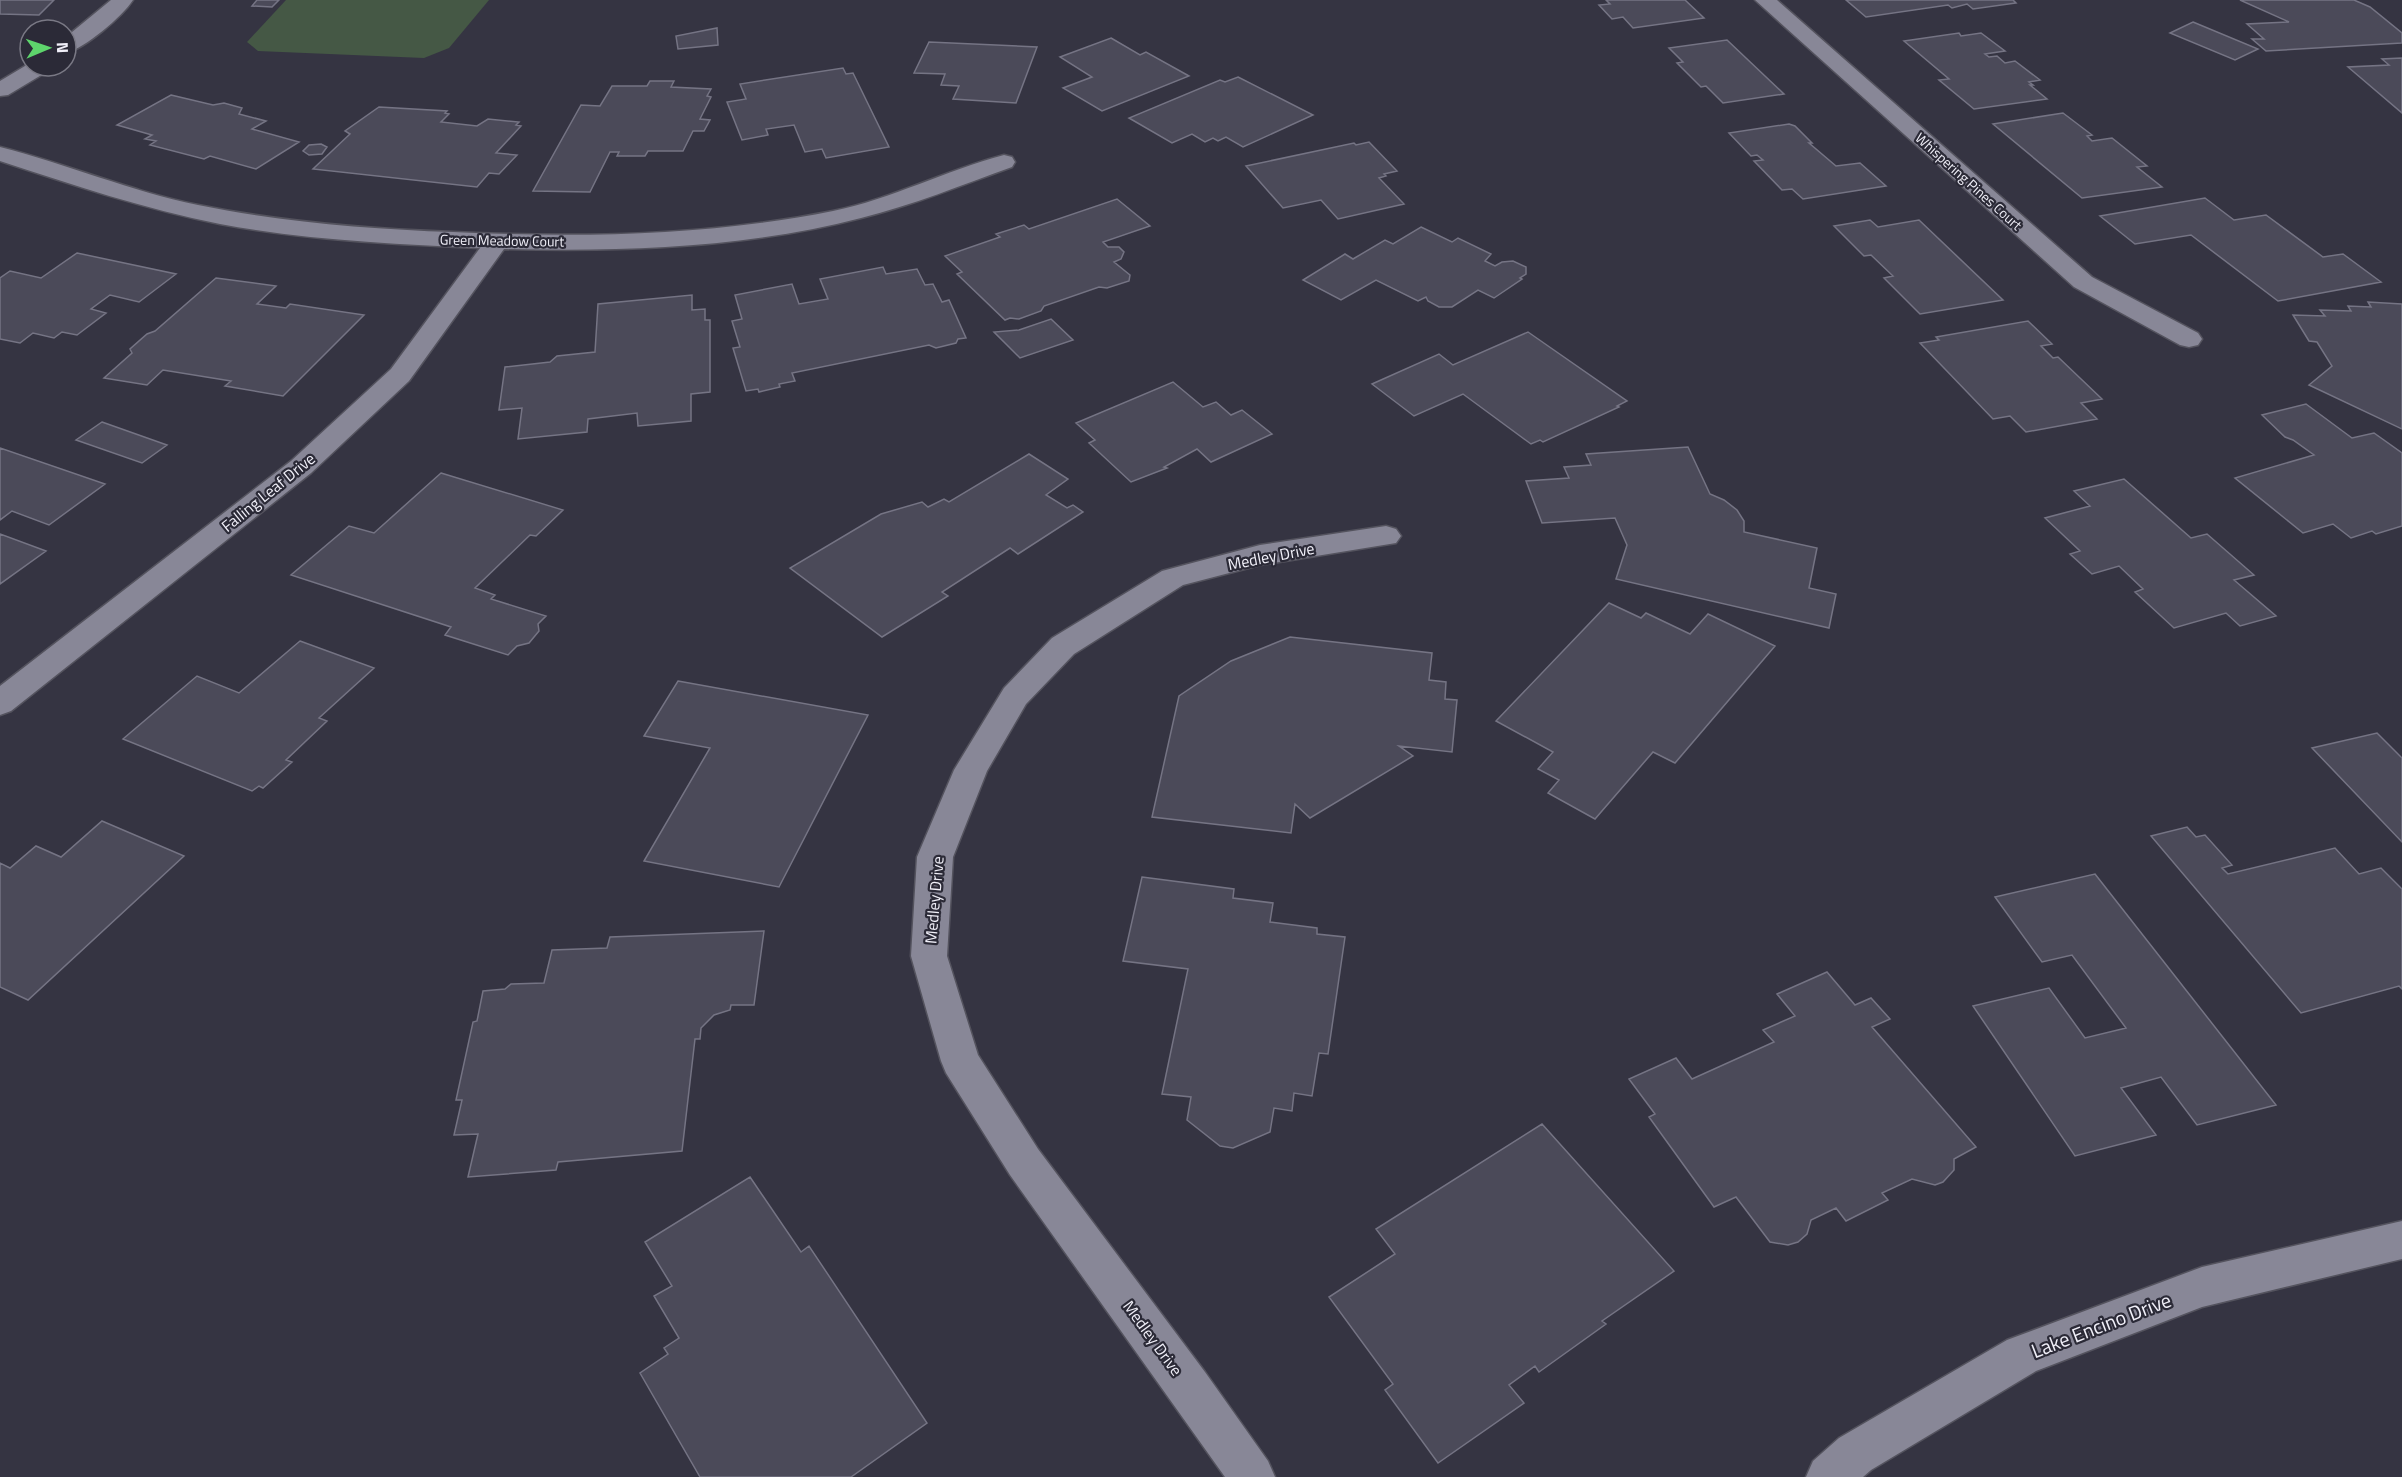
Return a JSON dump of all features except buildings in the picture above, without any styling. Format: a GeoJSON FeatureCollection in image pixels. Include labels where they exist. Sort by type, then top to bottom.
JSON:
{"type":"FeatureCollection","features":[{"type":"Feature","properties":{"kind":"street"},"geometry":{"type":"LineString","coordinates":[[78,38],[123,0]]}},
{"type":"Feature","properties":{"kind":"street","name":"Whispering Pines Court"},"geometry":{"type":"LineString","coordinates":[[1765,0],[2083,282],[2189,339]]}},
{"type":"Feature","properties":{"kind":"street"},"geometry":{"type":"LineString","coordinates":[[0,90],[20,78]]}},
{"type":"Feature","properties":{"kind":"street","name":"Green Meadow Court"},"geometry":{"type":"LineString","coordinates":[[0,154],[118,191],[222,217],[342,234],[497,242],[618,241],[706,237],[834,218],[883,205],[1004,162]]}},
{"type":"Feature","properties":{"kind":"street","name":"Falling Leaf Drive"},"geometry":{"type":"LineString","coordinates":[[0,703],[318,452],[400,375],[497,242]]}},
{"type":"Feature","properties":{"kind":"street","name":"Medley Drive"},"geometry":{"type":"LineString","coordinates":[[1252,1477],[1024,1161],[960,1061],[928,956],[935,857],[971,771],[1015,696],[1063,646],[1173,578],[1260,555],[1386,536]]}},
{"type":"Feature","properties":{"kind":"street","name":"Lake Encino Drive"},"geometry":{"type":"LineString","coordinates":[[1829,1477],[1855,1454],[2022,1355],[2202,1287],[2402,1240]]}},
{"type":"Feature","properties":{"kind":"green space"},"geometry":{"type":"Polygon","coordinates":[[[286,0],[489,0],[449,48],[424,58],[258,51],[247,42],[286,0]]]}}]}
